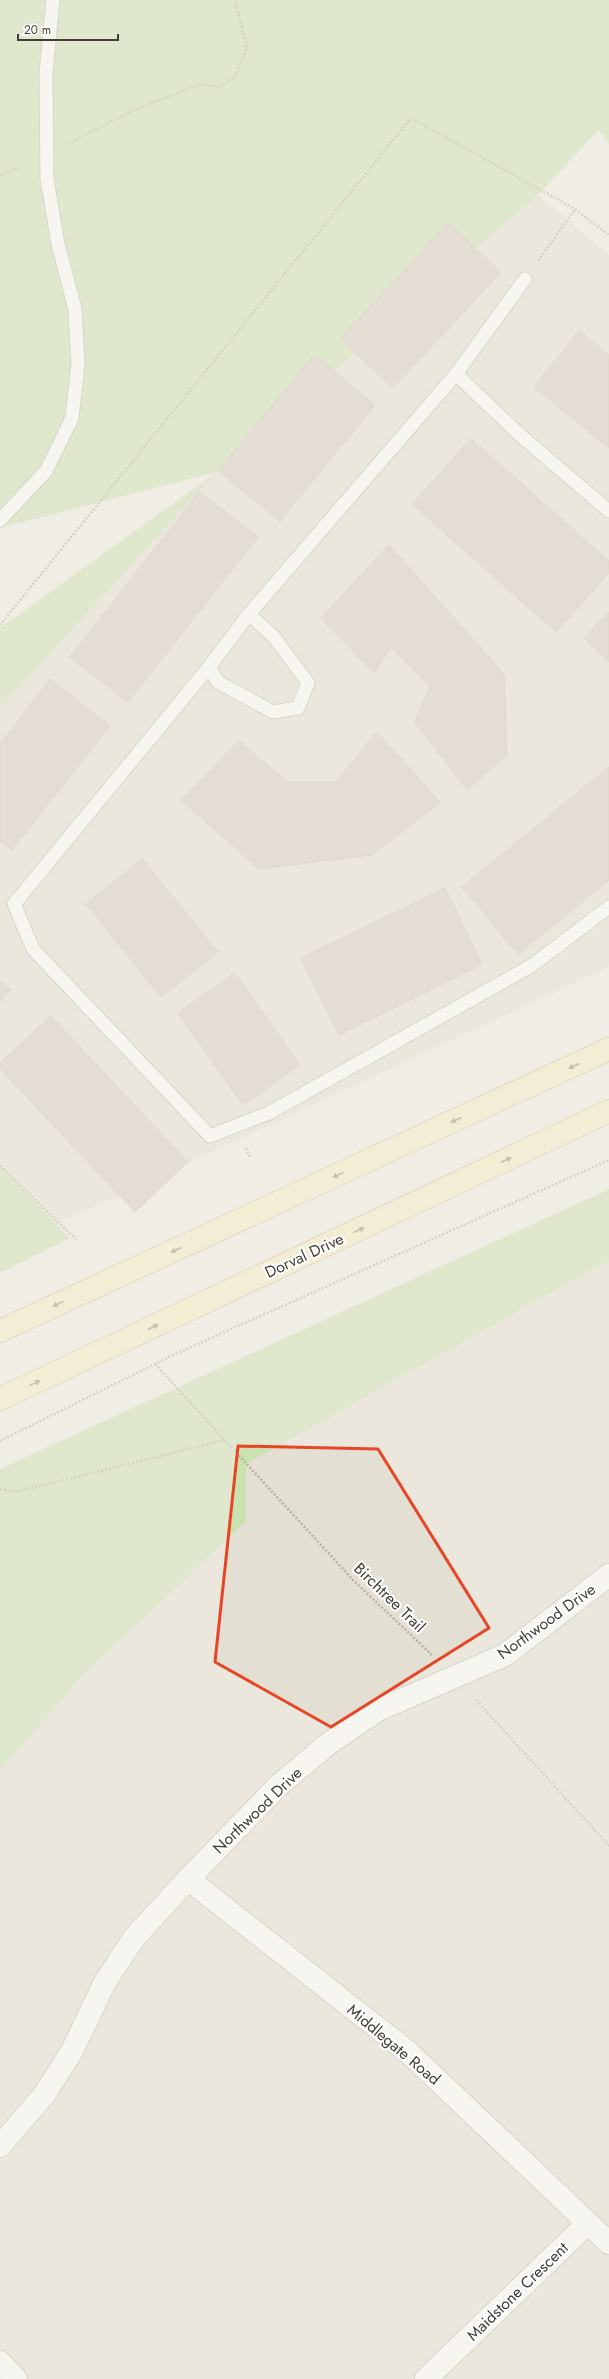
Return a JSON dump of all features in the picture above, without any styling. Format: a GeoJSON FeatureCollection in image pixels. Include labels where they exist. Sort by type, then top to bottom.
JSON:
{"type":"FeatureCollection","features":[{"type":"Feature","properties":{"kind":"main road"},"geometry":{"type":"LineString","coordinates":[[0,1331],[609,1049]]}},
{"type":"Feature","properties":{"kind":"main road","name":"Dorval Drive"},"geometry":{"type":"LineString","coordinates":[[0,1400],[609,1111]]}},
{"type":"Feature","properties":{"kind":"street","name":"Northwood Drive"},"geometry":{"type":"LineString","coordinates":[[0,2146],[44,2095],[72,2051],[105,1982],[134,1938],[188,1879],[278,1786],[328,1744],[378,1710],[505,1655],[609,1575]]}},
{"type":"Feature","properties":{"kind":"street","name":"Middlegate Road"},"geometry":{"type":"LineString","coordinates":[[188,1879],[407,2051],[588,2223]]}},
{"type":"Feature","properties":{"kind":"street"},"geometry":{"type":"LineString","coordinates":[[588,2223],[609,2243]]}},
{"type":"Feature","properties":{"kind":"street","name":"Maidstone Crescent"},"geometry":{"type":"LineString","coordinates":[[426,2379],[588,2223]]}},
{"type":"Feature","properties":{"kind":"street"},"geometry":{"type":"LineString","coordinates":[[0,2362],[16,2379]]}},
{"type":"Feature","properties":{"kind":"lane"},"geometry":{"type":"LineString","coordinates":[[0,520],[46,471],[72,418],[78,364],[75,308],[58,244],[47,179],[46,73],[53,0]]}},
{"type":"Feature","properties":{"kind":"lane"},"geometry":{"type":"LineString","coordinates":[[525,279],[456,374],[249,614],[210,667],[14,904],[33,949],[210,1136],[269,1112],[531,966],[609,907]]}},
{"type":"Feature","properties":{"kind":"lane"},"geometry":{"type":"LineString","coordinates":[[456,374],[521,436],[609,511]]}},
{"type":"Feature","properties":{"kind":"lane"},"geometry":{"type":"LineString","coordinates":[[210,667],[218,682],[273,712],[298,708],[308,683],[274,637],[249,614]]}},
{"type":"Feature","properties":{"kind":"path"},"geometry":{"type":"LineString","coordinates":[[0,175],[13,172],[134,110],[200,84],[220,88],[235,77],[247,48],[235,0]]}},
{"type":"Feature","properties":{"kind":"path"},"geometry":{"type":"LineString","coordinates":[[0,625],[411,118],[575,209],[609,235]]}},
{"type":"Feature","properties":{"kind":"path"},"geometry":{"type":"LineString","coordinates":[[525,279],[575,209]]}},
{"type":"Feature","properties":{"kind":"path"},"geometry":{"type":"LineString","coordinates":[[0,1441],[155,1364],[609,1160]]}},
{"type":"Feature","properties":{"kind":"path"},"geometry":{"type":"LineString","coordinates":[[0,1166],[77,1240]]}},
{"type":"Feature","properties":{"kind":"path","name":"Birchtree Trail"},"geometry":{"type":"LineString","coordinates":[[155,1364],[354,1581],[454,1676],[609,1846]]}},
{"type":"Feature","properties":{"kind":"path"},"geometry":{"type":"LineString","coordinates":[[0,1489],[15,1492],[225,1440]]}},
{"type":"Feature","properties":{"kind":"highlighted area"},"geometry":{"type":"Polygon","coordinates":[[[238,1446],[378,1449],[489,1628],[331,1727],[215,1662],[238,1446]]]}},
{"type":"Feature","properties":{"kind":"shaded area"},"geometry":{"type":"Polygon","coordinates":[[[538,195],[609,255],[609,967],[32,1236],[0,1190],[0,647],[218,471],[538,195]]]}},
{"type":"Feature","properties":{"kind":"shaded area"},"geometry":{"type":"Polygon","coordinates":[[[609,1260],[609,2379],[0,2379],[0,1771],[83,1675],[246,1463],[609,1260]]]}},
{"type":"Feature","properties":{"kind":"green space"},"geometry":{"type":"Polygon","coordinates":[[[0,0],[609,0],[609,144],[598,130],[538,195],[218,471],[0,708],[0,628],[217,472],[0,528],[0,0]]]}},
{"type":"Feature","properties":{"kind":"green space"},"geometry":{"type":"Polygon","coordinates":[[[0,1167],[70,1238],[0,1273],[0,1167]]]}},
{"type":"Feature","properties":{"kind":"green space"},"geometry":{"type":"Polygon","coordinates":[[[609,1189],[609,1260],[246,1464],[246,1521],[83,1675],[0,1771],[0,1469],[609,1189]]]}},
{"type":"Feature","properties":{"kind":"building"},"geometry":{"type":"Polygon","coordinates":[[[448,223],[501,272],[393,388],[340,339],[448,223]]]}},
{"type":"Feature","properties":{"kind":"building"},"geometry":{"type":"Polygon","coordinates":[[[579,331],[609,355],[609,448],[534,387],[579,331]]]}},
{"type":"Feature","properties":{"kind":"building"},"geometry":{"type":"Polygon","coordinates":[[[314,355],[375,405],[280,521],[218,471],[314,355]]]}},
{"type":"Feature","properties":{"kind":"building"},"geometry":{"type":"Polygon","coordinates":[[[471,439],[609,561],[609,573],[556,632],[412,504],[471,439]]]}},
{"type":"Feature","properties":{"kind":"building"},"geometry":{"type":"Polygon","coordinates":[[[199,492],[258,537],[128,702],[70,657],[199,492]]]}},
{"type":"Feature","properties":{"kind":"building"},"geometry":{"type":"Polygon","coordinates":[[[389,545],[504,674],[507,755],[467,790],[415,722],[430,686],[391,647],[374,673],[321,618],[389,545]]]}},
{"type":"Feature","properties":{"kind":"building"},"geometry":{"type":"Polygon","coordinates":[[[609,612],[609,662],[584,638],[609,612]]]}},
{"type":"Feature","properties":{"kind":"building"},"geometry":{"type":"Polygon","coordinates":[[[50,679],[110,726],[12,850],[0,840],[0,744],[50,679]]]}},
{"type":"Feature","properties":{"kind":"building"},"geometry":{"type":"Polygon","coordinates":[[[377,732],[440,802],[372,855],[259,869],[181,800],[239,741],[287,782],[336,782],[377,732]]]}},
{"type":"Feature","properties":{"kind":"building"},"geometry":{"type":"Polygon","coordinates":[[[609,767],[609,880],[518,954],[462,887],[609,767]]]}},
{"type":"Feature","properties":{"kind":"building"},"geometry":{"type":"Polygon","coordinates":[[[142,859],[218,952],[161,997],[86,904],[142,859]]]}},
{"type":"Feature","properties":{"kind":"building"},"geometry":{"type":"Polygon","coordinates":[[[445,888],[482,964],[339,1035],[301,958],[445,888]]]}},
{"type":"Feature","properties":{"kind":"building"},"geometry":{"type":"Polygon","coordinates":[[[235,973],[300,1065],[243,1105],[178,1013],[235,973]]]}},
{"type":"Feature","properties":{"kind":"building"},"geometry":{"type":"Polygon","coordinates":[[[0,982],[11,989],[0,1002],[0,982]]]}},
{"type":"Feature","properties":{"kind":"building"},"geometry":{"type":"Polygon","coordinates":[[[51,1016],[188,1162],[135,1212],[0,1069],[0,1063],[51,1016]]]}}]}
